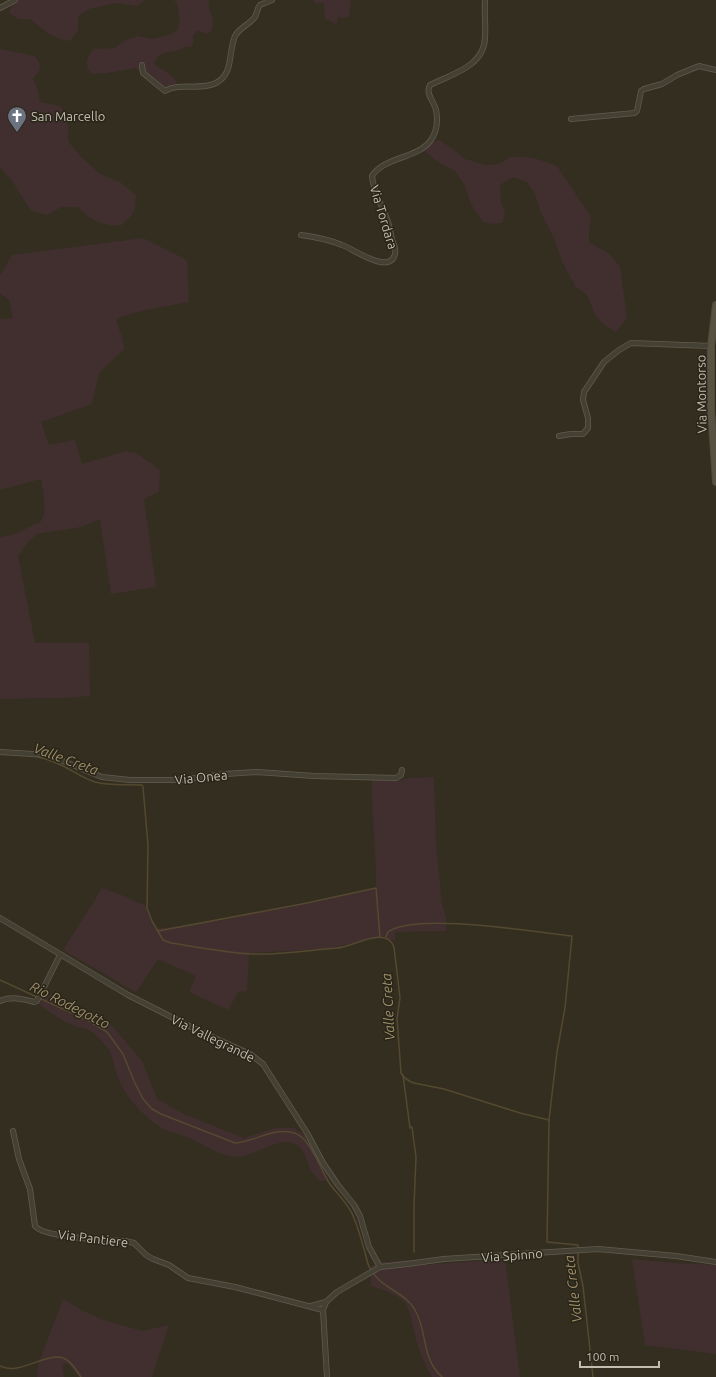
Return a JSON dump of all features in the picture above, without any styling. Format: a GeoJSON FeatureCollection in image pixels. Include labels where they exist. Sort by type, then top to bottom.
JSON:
{"type":"FeatureCollection","features":[{"type":"Feature","properties":{"kind":"main road","name":"Via Montorso"},"geometry":{"type":"LineString","coordinates":[[716,305],[711,346],[711,409],[716,482]]}},
{"type":"Feature","properties":{"kind":"street"},"geometry":{"type":"LineString","coordinates":[[0,8],[15,0]]}},
{"type":"Feature","properties":{"kind":"street"},"geometry":{"type":"LineString","coordinates":[[142,65],[143,73],[165,91],[172,87],[204,86],[216,83],[223,77],[229,68],[232,44],[236,35],[254,17],[260,6],[272,0]]}},
{"type":"Feature","properties":{"kind":"street","name":"Via Tordara"},"geometry":{"type":"LineString","coordinates":[[301,235],[321,237],[348,246],[367,258],[380,262],[392,260],[395,256],[395,251],[388,222],[372,184],[372,176],[380,167],[426,146],[432,138],[436,130],[437,120],[436,109],[429,95],[428,89],[430,85],[470,66],[478,59],[483,51],[486,38],[484,17],[485,0]]}},
{"type":"Feature","properties":{"kind":"street"},"geometry":{"type":"LineString","coordinates":[[571,119],[635,113],[637,112],[642,91],[644,89],[662,84],[677,75],[699,66],[716,70]]}},
{"type":"Feature","properties":{"kind":"street"},"geometry":{"type":"LineString","coordinates":[[559,436],[583,434],[588,428],[588,418],[583,400],[584,392],[604,362],[630,342],[711,346]]}},
{"type":"Feature","properties":{"kind":"street","name":"Via Onea"},"geometry":{"type":"LineString","coordinates":[[0,752],[48,755],[102,777],[130,780],[181,780],[225,774],[257,772],[314,776],[396,778],[401,775],[402,770]]}},
{"type":"Feature","properties":{"kind":"street","name":"Via Vallegrande"},"geometry":{"type":"LineString","coordinates":[[0,918],[128,995],[201,1032],[250,1054],[263,1064],[307,1134],[323,1163],[338,1185],[354,1204],[360,1216],[369,1248],[380,1266]]}},
{"type":"Feature","properties":{"kind":"street"},"geometry":{"type":"LineString","coordinates":[[0,1001],[6,998],[14,998],[34,1002],[38,999],[60,955]]}},
{"type":"Feature","properties":{"kind":"street","name":"Via Pantiere"},"geometry":{"type":"LineString","coordinates":[[13,1132],[19,1159],[30,1189],[35,1226],[38,1230],[62,1236],[134,1243],[146,1255],[169,1265],[188,1278],[235,1287],[323,1310]]}},
{"type":"Feature","properties":{"kind":"street","name":"Via Spinno"},"geometry":{"type":"LineString","coordinates":[[380,1266],[444,1259],[598,1249],[676,1256],[716,1262]]}},
{"type":"Feature","properties":{"kind":"street"},"geometry":{"type":"LineString","coordinates":[[327,1377],[323,1310],[326,1302],[337,1292],[380,1266]]}},
{"type":"Feature","properties":{"kind":"street","name":"Via Pantiere"},"geometry":{"type":"LineString","coordinates":[[311,1306],[326,1302]]}},
{"type":"Feature","properties":{"kind":"shaded area"},"geometry":{"type":"Polygon","coordinates":[[[18,0],[145,0],[137,6],[117,3],[89,9],[79,16],[78,30],[71,40],[64,41],[49,34],[30,19],[19,19],[9,13],[13,4],[18,0]]]}},
{"type":"Feature","properties":{"kind":"shaded area"},"geometry":{"type":"Polygon","coordinates":[[[174,0],[209,0],[209,8],[213,20],[210,32],[206,34],[197,30],[193,36],[194,40],[191,47],[162,54],[154,63],[175,80],[178,85],[176,90],[160,90],[136,68],[92,74],[89,71],[87,61],[89,55],[94,49],[115,48],[122,42],[137,36],[153,39],[172,34],[178,29],[180,20],[177,3],[174,0]]]}},
{"type":"Feature","properties":{"kind":"shaded area"},"geometry":{"type":"Polygon","coordinates":[[[313,0],[351,0],[349,16],[346,18],[338,17],[336,25],[325,19],[324,3],[316,3],[313,0]]]}},
{"type":"Feature","properties":{"kind":"shaded area"},"geometry":{"type":"Polygon","coordinates":[[[0,49],[35,56],[40,64],[39,71],[33,79],[38,90],[40,102],[60,106],[65,114],[68,126],[68,141],[80,156],[100,174],[120,182],[136,195],[133,213],[120,226],[107,224],[92,219],[78,207],[61,207],[48,215],[31,211],[13,182],[0,167],[0,49]]]}},
{"type":"Feature","properties":{"kind":"shaded area"},"geometry":{"type":"Polygon","coordinates":[[[439,140],[465,159],[486,165],[499,164],[511,157],[525,157],[537,159],[557,166],[591,217],[589,242],[610,254],[620,267],[627,318],[616,332],[604,325],[595,315],[587,295],[575,286],[562,261],[554,238],[541,213],[535,194],[527,182],[513,177],[500,185],[501,201],[505,214],[502,223],[492,224],[483,222],[471,204],[464,184],[455,171],[438,162],[424,151],[431,143],[439,140]]]}},
{"type":"Feature","properties":{"kind":"shaded area"},"geometry":{"type":"Polygon","coordinates":[[[143,238],[187,260],[189,302],[129,314],[116,320],[124,349],[99,373],[92,404],[41,422],[49,445],[75,440],[82,464],[126,451],[131,453],[135,452],[160,470],[159,492],[144,499],[156,587],[111,594],[100,519],[81,527],[37,534],[27,543],[18,556],[35,643],[89,643],[90,696],[0,699],[0,537],[15,534],[39,523],[44,513],[44,495],[41,479],[0,490],[0,319],[13,318],[9,300],[0,293],[0,276],[12,255],[143,238]]]}},
{"type":"Feature","properties":{"kind":"shaded area"},"geometry":{"type":"Polygon","coordinates":[[[434,777],[436,844],[442,904],[446,917],[446,931],[395,932],[395,941],[384,938],[370,939],[328,949],[249,953],[247,991],[238,992],[228,1010],[189,992],[196,976],[158,959],[135,992],[63,950],[101,888],[146,906],[155,929],[229,919],[376,888],[372,780],[396,781],[411,778],[434,777]]]}},
{"type":"Feature","properties":{"kind":"shaded area"},"geometry":{"type":"Polygon","coordinates":[[[48,993],[108,1021],[142,1061],[157,1099],[184,1114],[244,1138],[274,1128],[294,1128],[303,1134],[309,1142],[329,1180],[320,1181],[312,1172],[301,1149],[295,1144],[289,1142],[282,1142],[243,1156],[236,1157],[221,1154],[156,1124],[135,1105],[129,1097],[119,1081],[108,1048],[90,1031],[63,1021],[39,1004],[48,993]]]}},
{"type":"Feature","properties":{"kind":"shaded area"},"geometry":{"type":"Polygon","coordinates":[[[505,1259],[520,1377],[432,1377],[419,1350],[411,1316],[407,1306],[401,1299],[389,1292],[371,1286],[371,1266],[381,1262],[407,1260],[425,1265],[505,1259]]]}},
{"type":"Feature","properties":{"kind":"shaded area"},"geometry":{"type":"Polygon","coordinates":[[[632,1259],[716,1265],[716,1354],[645,1345],[632,1259]]]}},
{"type":"Feature","properties":{"kind":"shaded area"},"geometry":{"type":"Polygon","coordinates":[[[63,1299],[83,1311],[104,1320],[142,1331],[169,1325],[152,1377],[79,1377],[67,1363],[62,1365],[64,1377],[37,1377],[38,1365],[63,1299]]]}},
{"type":"Feature","properties":{"kind":"waterway","name":"Valle Creta"},"geometry":{"type":"LineString","coordinates":[[34,756],[67,768],[84,778],[95,782],[142,785],[148,845],[147,908],[152,921],[163,940],[171,943],[221,951],[263,954],[337,948],[377,937],[384,938],[390,941],[394,947],[400,998],[397,1018],[401,1073],[403,1076],[414,1083],[444,1089],[520,1113],[549,1120]]}},
{"type":"Feature","properties":{"kind":"waterway"},"geometry":{"type":"LineString","coordinates":[[158,931],[302,904],[376,888],[380,937]]}},
{"type":"Feature","properties":{"kind":"waterway"},"geometry":{"type":"LineString","coordinates":[[386,937],[388,932],[402,926],[448,923],[572,936],[565,1008],[557,1052],[549,1120],[547,1242],[578,1245],[578,1263],[583,1286],[593,1377]]}},
{"type":"Feature","properties":{"kind":"waterway","name":"Rio Rodegotto"},"geometry":{"type":"LineString","coordinates":[[0,980],[89,1021],[107,1032],[123,1054],[143,1099],[152,1109],[161,1114],[235,1143],[278,1132],[294,1133],[305,1140],[314,1153],[328,1181],[352,1213],[368,1263],[375,1276],[411,1304],[415,1310],[422,1328],[431,1362],[435,1370],[442,1377]]}},
{"type":"Feature","properties":{"kind":"waterway"},"geometry":{"type":"LineString","coordinates":[[403,1075],[410,1128],[412,1127],[416,1157],[414,1252]]}},
{"type":"Feature","properties":{"kind":"waterway"},"geometry":{"type":"LineString","coordinates":[[0,1366],[17,1368],[52,1357],[60,1357],[71,1363],[81,1377]]}},
{"type":"Feature","properties":{"kind":"place","name":"San Marcello"},"geometry":{"type":"Point","coordinates":[17,133]}}]}
